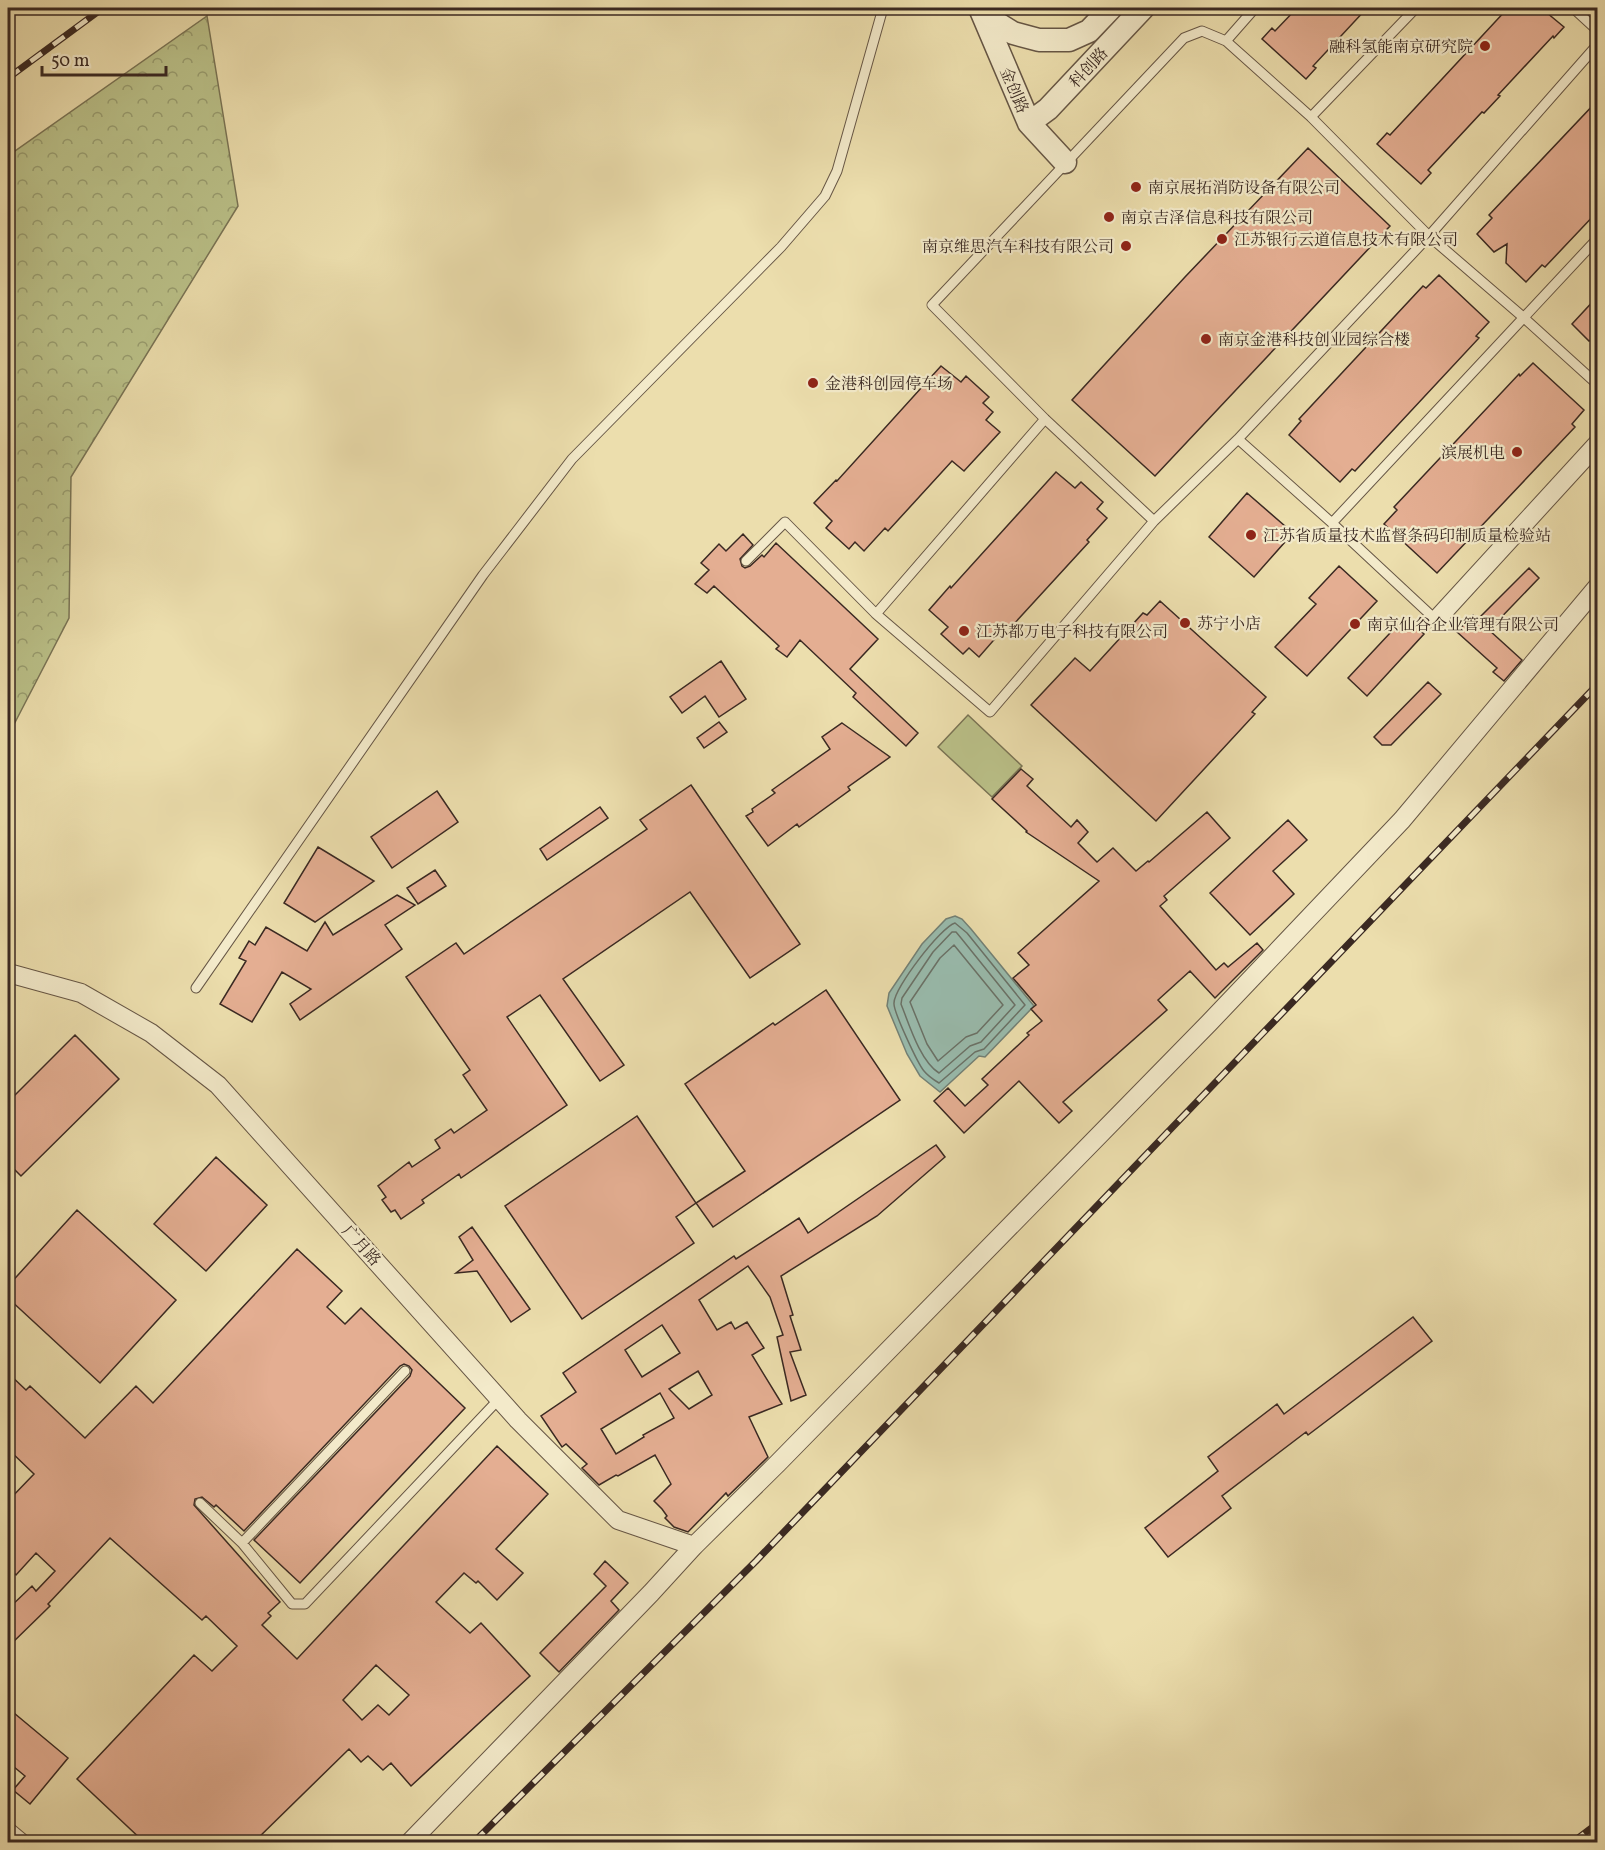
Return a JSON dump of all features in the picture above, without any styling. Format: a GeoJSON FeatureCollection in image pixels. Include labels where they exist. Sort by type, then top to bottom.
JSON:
{"type":"FeatureCollection","features":[{"type":"Feature","properties":{"kind":"street","name":"科创路"},"geometry":{"type":"LineString","coordinates":[[982,11],[1013,33],[1039,40],[1070,40],[1089,31],[1111,8]]}},
{"type":"Feature","properties":{"kind":"street","name":"科创路"},"geometry":{"type":"LineString","coordinates":[[1029,123],[1048,109],[1143,8]]}},
{"type":"Feature","properties":{"kind":"street","name":"金创路"},"geometry":{"type":"LineString","coordinates":[[982,11],[1029,123],[1065,162]]}},
{"type":"Feature","properties":{"kind":"street"},"geometry":{"type":"LineString","coordinates":[[1436,620],[1598,443]]}},
{"type":"Feature","properties":{"kind":"street"},"geometry":{"type":"LineString","coordinates":[[410,1842],[694,1546],[1209,1023],[1402,820],[1598,586]]}},
{"type":"Feature","properties":{"kind":"street","name":"广月路"},"geometry":{"type":"LineString","coordinates":[[8,974],[81,993],[151,1033],[218,1085],[518,1420],[618,1520],[694,1546]]}},
{"type":"Feature","properties":{"kind":"street"},"geometry":{"type":"LineString","coordinates":[[8,1832],[20,1842]]}},
{"type":"Feature","properties":{"kind":"lane"},"geometry":{"type":"LineString","coordinates":[[196,988],[483,574],[572,459],[781,247],[825,196],[837,171],[883,8]]}},
{"type":"Feature","properties":{"kind":"lane"},"geometry":{"type":"LineString","coordinates":[[1226,41],[1255,8]]}},
{"type":"Feature","properties":{"kind":"lane"},"geometry":{"type":"LineString","coordinates":[[1311,117],[1416,8]]}},
{"type":"Feature","properties":{"kind":"lane"},"geometry":{"type":"LineString","coordinates":[[1573,8],[1598,31]]}},
{"type":"Feature","properties":{"kind":"lane"},"geometry":{"type":"LineString","coordinates":[[1154,521],[1045,419],[932,305],[1184,38],[1202,31],[1226,41],[1311,117],[1429,236],[1598,385]]}},
{"type":"Feature","properties":{"kind":"lane"},"geometry":{"type":"LineString","coordinates":[[746,561],[785,522],[876,614],[990,712],[1154,521],[1238,440],[1429,236],[1598,44]]}},
{"type":"Feature","properties":{"kind":"lane"},"geometry":{"type":"LineString","coordinates":[[1332,523],[1598,238]]}},
{"type":"Feature","properties":{"kind":"lane"},"geometry":{"type":"LineString","coordinates":[[876,614],[1045,419]]}},
{"type":"Feature","properties":{"kind":"lane"},"geometry":{"type":"LineString","coordinates":[[1238,440],[1332,523],[1436,620]]}},
{"type":"Feature","properties":{"kind":"lane"},"geometry":{"type":"LineString","coordinates":[[242,1543],[405,1371]]}},
{"type":"Feature","properties":{"kind":"lane"},"geometry":{"type":"LineString","coordinates":[[200,1503],[242,1543],[292,1604],[305,1604],[499,1399]]}},
{"type":"Feature","properties":{"kind":"green space"},"geometry":{"type":"Polygon","coordinates":[[[207,16],[238,206],[71,477],[69,618],[8,736],[8,156],[207,16]]]}},
{"type":"Feature","properties":{"kind":"green space"},"geometry":{"type":"Polygon","coordinates":[[[968,715],[1022,766],[992,797],[938,747],[968,715]]]}},
{"type":"Feature","properties":{"kind":"water"},"geometry":{"type":"Polygon","coordinates":[[[955,916],[962,919],[971,929],[1034,1006],[985,1057],[979,1056],[940,1092],[920,1076],[907,1054],[887,1006],[889,993],[922,944],[946,919],[955,916]]]}},
{"type":"Feature","properties":{"kind":"building"},"geometry":{"type":"Polygon","coordinates":[[[1297,8],[1367,8],[1313,66],[1316,68],[1306,79],[1262,39],[1272,28],[1275,31],[1297,8]]]}},
{"type":"Feature","properties":{"kind":"building"},"geometry":{"type":"Polygon","coordinates":[[[1508,8],[1541,8],[1564,27],[1428,170],[1431,173],[1421,184],[1377,144],[1387,133],[1390,135],[1508,8]]]}},
{"type":"Feature","properties":{"kind":"building"},"geometry":{"type":"Polygon","coordinates":[[[1598,100],[1598,211],[1545,267],[1542,265],[1526,282],[1506,263],[1507,244],[1494,252],[1477,234],[1492,218],[1489,215],[1598,100]]]}},
{"type":"Feature","properties":{"kind":"building","name":"南京金港科技创业园综合楼"},"geometry":{"type":"Polygon","coordinates":[[[1308,148],[1390,226],[1155,476],[1072,400],[1308,148]]]}},
{"type":"Feature","properties":{"kind":"building"},"geometry":{"type":"Polygon","coordinates":[[[1439,275],[1489,322],[1476,336],[1479,338],[1355,471],[1352,469],[1340,482],[1289,435],[1301,421],[1299,419],[1423,286],[1426,288],[1439,275]]]}},
{"type":"Feature","properties":{"kind":"building"},"geometry":{"type":"Polygon","coordinates":[[[1598,296],[1598,346],[1591,340],[1589,341],[1572,324],[1598,296]]]}},
{"type":"Feature","properties":{"kind":"building"},"geometry":{"type":"Polygon","coordinates":[[[1533,363],[1584,410],[1572,424],[1575,427],[1437,573],[1384,524],[1397,510],[1394,507],[1519,374],[1520,376],[1533,363]]]}},
{"type":"Feature","properties":{"kind":"building"},"geometry":{"type":"Polygon","coordinates":[[[941,366],[961,382],[966,376],[989,397],[983,403],[993,412],[986,420],[1000,432],[964,471],[952,461],[888,531],[885,528],[864,551],[855,542],[849,549],[826,528],[832,521],[814,503],[837,481],[941,366]]]}},
{"type":"Feature","properties":{"kind":"building"},"geometry":{"type":"Polygon","coordinates":[[[1056,472],[1075,488],[1081,482],[1103,502],[1097,509],[1107,518],[1087,540],[1089,542],[1002,637],[999,634],[979,657],[969,648],[963,654],[941,634],[948,627],[929,610],[1056,472]]]}},
{"type":"Feature","properties":{"kind":"building","name":"江苏省质量技术监督条码印制质量检验站"},"geometry":{"type":"Polygon","coordinates":[[[1247,493],[1293,533],[1254,577],[1209,537],[1247,493]]]}},
{"type":"Feature","properties":{"kind":"building"},"geometry":{"type":"Polygon","coordinates":[[[743,534],[753,545],[740,559],[742,566],[745,568],[750,566],[762,555],[764,557],[776,543],[878,639],[850,669],[918,733],[906,746],[853,697],[856,693],[800,640],[787,657],[776,649],[779,646],[714,586],[707,593],[695,584],[709,570],[701,563],[719,544],[726,551],[743,534]]]}},
{"type":"Feature","properties":{"kind":"building"},"geometry":{"type":"Polygon","coordinates":[[[1339,566],[1377,601],[1307,676],[1275,647],[1316,604],[1309,598],[1339,566]]]}},
{"type":"Feature","properties":{"kind":"building"},"geometry":{"type":"Polygon","coordinates":[[[1529,568],[1539,578],[1489,630],[1522,660],[1504,681],[1493,672],[1497,668],[1457,632],[1473,615],[1478,619],[1529,568]]]}},
{"type":"Feature","properties":{"kind":"building"},"geometry":{"type":"Polygon","coordinates":[[[1160,601],[1266,697],[1252,712],[1255,714],[1156,821],[1031,705],[1075,658],[1090,671],[1143,613],[1147,615],[1160,601]]]}},
{"type":"Feature","properties":{"kind":"building"},"geometry":{"type":"Polygon","coordinates":[[[1405,617],[1424,634],[1367,696],[1348,678],[1405,617]]]}},
{"type":"Feature","properties":{"kind":"building"},"geometry":{"type":"Polygon","coordinates":[[[721,661],[746,699],[719,717],[705,696],[682,713],[670,697],[721,661]]]}},
{"type":"Feature","properties":{"kind":"building"},"geometry":{"type":"Polygon","coordinates":[[[1428,682],[1441,694],[1391,745],[1382,745],[1374,737],[1428,682]]]}},
{"type":"Feature","properties":{"kind":"building"},"geometry":{"type":"Polygon","coordinates":[[[719,722],[727,732],[704,748],[697,738],[719,722]]]}},
{"type":"Feature","properties":{"kind":"building"},"geometry":{"type":"Polygon","coordinates":[[[842,723],[890,757],[848,787],[850,790],[799,827],[797,824],[768,846],[746,816],[775,793],[772,790],[830,749],[822,737],[842,723]]]}},
{"type":"Feature","properties":{"kind":"building"},"geometry":{"type":"Polygon","coordinates":[[[1021,769],[1033,779],[1027,786],[1071,827],[1077,820],[1088,832],[1078,843],[1097,862],[1113,848],[1136,871],[1207,812],[1230,838],[1164,896],[1167,900],[1160,906],[1216,970],[1224,963],[1228,967],[1257,943],[1263,950],[1215,998],[1190,971],[1158,1000],[1167,1010],[1063,1102],[1072,1111],[1059,1123],[1019,1081],[964,1133],[934,1101],[948,1088],[965,1106],[988,1085],[982,1079],[1042,1021],[1031,1009],[1036,1005],[1013,978],[1029,965],[1018,953],[1099,881],[1026,832],[992,799],[1021,769]]]}},
{"type":"Feature","properties":{"kind":"building"},"geometry":{"type":"Polygon","coordinates":[[[691,785],[800,944],[750,978],[690,892],[563,979],[624,1065],[600,1081],[540,995],[507,1017],[567,1105],[461,1178],[459,1174],[422,1200],[424,1203],[401,1219],[395,1210],[391,1212],[382,1200],[386,1197],[378,1186],[409,1162],[412,1167],[440,1148],[435,1140],[451,1129],[454,1133],[487,1110],[463,1075],[470,1070],[406,977],[456,943],[464,954],[647,829],[640,820],[691,785]]]}},
{"type":"Feature","properties":{"kind":"building"},"geometry":{"type":"Polygon","coordinates":[[[437,791],[458,822],[392,868],[371,837],[437,791]]]}},
{"type":"Feature","properties":{"kind":"building"},"geometry":{"type":"Polygon","coordinates":[[[600,807],[608,818],[547,860],[540,849],[600,807]]]}},
{"type":"Feature","properties":{"kind":"building"},"geometry":{"type":"Polygon","coordinates":[[[1288,820],[1307,840],[1273,871],[1294,894],[1250,935],[1210,893],[1288,820]]]}},
{"type":"Feature","properties":{"kind":"building"},"geometry":{"type":"Polygon","coordinates":[[[318,847],[374,881],[315,922],[284,903],[318,847]]]}},
{"type":"Feature","properties":{"kind":"building"},"geometry":{"type":"Polygon","coordinates":[[[435,870],[446,886],[418,904],[407,888],[435,870]]]}},
{"type":"Feature","properties":{"kind":"building"},"geometry":{"type":"Polygon","coordinates":[[[397,895],[415,905],[385,925],[402,949],[300,1020],[290,1004],[311,989],[282,972],[252,1022],[220,1004],[246,961],[239,958],[249,941],[255,945],[266,927],[307,951],[325,922],[333,935],[397,895]]]}},
{"type":"Feature","properties":{"kind":"building"},"geometry":{"type":"Polygon","coordinates":[[[826,990],[900,1100],[713,1227],[696,1203],[745,1171],[685,1084],[773,1023],[775,1025],[826,990]]]}},
{"type":"Feature","properties":{"kind":"building"},"geometry":{"type":"Polygon","coordinates":[[[75,1035],[119,1079],[21,1176],[8,1163],[8,1102],[75,1035]]]}},
{"type":"Feature","properties":{"kind":"building"},"geometry":{"type":"Polygon","coordinates":[[[637,1116],[696,1203],[676,1217],[694,1243],[582,1319],[505,1206],[637,1116]]]}},
{"type":"Feature","properties":{"kind":"building"},"geometry":{"type":"Polygon","coordinates":[[[936,1145],[945,1157],[877,1216],[781,1276],[801,1350],[790,1352],[806,1395],[791,1401],[777,1337],[783,1335],[770,1297],[748,1266],[699,1300],[717,1330],[731,1322],[735,1329],[747,1322],[764,1348],[752,1355],[782,1404],[749,1417],[768,1457],[728,1496],[726,1493],[688,1532],[674,1527],[654,1501],[671,1484],[655,1455],[599,1485],[582,1468],[587,1464],[566,1444],[562,1447],[541,1416],[576,1392],[563,1373],[734,1256],[736,1259],[799,1218],[808,1233],[936,1145]],[[662,1325],[625,1350],[642,1377],[680,1353],[662,1325]],[[698,1371],[669,1389],[689,1409],[712,1395],[698,1371]],[[660,1393],[601,1429],[616,1454],[644,1437],[643,1435],[674,1418],[660,1393]]]}},
{"type":"Feature","properties":{"kind":"building"},"geometry":{"type":"Polygon","coordinates":[[[216,1157],[267,1205],[206,1271],[154,1224],[216,1157]]]}},
{"type":"Feature","properties":{"kind":"building"},"geometry":{"type":"Polygon","coordinates":[[[77,1210],[176,1300],[100,1383],[8,1298],[8,1286],[77,1210]]]}},
{"type":"Feature","properties":{"kind":"building"},"geometry":{"type":"Polygon","coordinates":[[[472,1227],[530,1309],[511,1322],[477,1271],[456,1273],[473,1260],[459,1237],[472,1227]]]}},
{"type":"Feature","properties":{"kind":"building"},"geometry":{"type":"Polygon","coordinates":[[[297,1249],[342,1291],[327,1307],[345,1324],[361,1308],[465,1408],[300,1583],[254,1540],[410,1376],[412,1370],[409,1366],[404,1364],[400,1366],[244,1531],[216,1505],[214,1507],[202,1497],[195,1499],[194,1505],[280,1602],[268,1613],[271,1616],[262,1625],[297,1659],[497,1446],[548,1494],[496,1549],[523,1573],[497,1600],[478,1581],[476,1583],[464,1573],[436,1602],[470,1633],[481,1623],[530,1676],[411,1786],[391,1763],[383,1770],[368,1756],[361,1762],[349,1749],[254,1842],[144,1842],[77,1779],[194,1655],[212,1671],[237,1646],[206,1616],[202,1620],[110,1538],[48,1604],[50,1606],[8,1647],[8,1609],[32,1586],[36,1591],[55,1571],[36,1553],[16,1575],[8,1567],[8,1501],[34,1474],[8,1449],[8,1373],[26,1390],[30,1386],[85,1438],[136,1386],[153,1403],[297,1249]],[[376,1665],[343,1700],[362,1720],[378,1705],[389,1715],[409,1695],[376,1665]]]}},
{"type":"Feature","properties":{"kind":"building"},"geometry":{"type":"Polygon","coordinates":[[[1413,1317],[1432,1341],[1308,1435],[1306,1432],[1222,1496],[1231,1508],[1168,1557],[1145,1528],[1218,1471],[1208,1457],[1277,1404],[1284,1414],[1413,1317]]]}},
{"type":"Feature","properties":{"kind":"building"},"geometry":{"type":"Polygon","coordinates":[[[605,1561],[628,1583],[611,1601],[619,1610],[559,1672],[540,1653],[606,1586],[594,1574],[605,1561]]]}},
{"type":"Feature","properties":{"kind":"building"},"geometry":{"type":"Polygon","coordinates":[[[8,1708],[68,1758],[30,1804],[13,1790],[25,1776],[8,1762],[8,1708]]]}},
{"type":"Feature","properties":{"kind":"railway"},"geometry":{"type":"LineString","coordinates":[[8,78],[103,8]]}},
{"type":"Feature","properties":{"kind":"railway"},"geometry":{"type":"LineString","coordinates":[[474,1842],[756,1561],[1598,684]]}},
{"type":"Feature","properties":{"kind":"railway"},"geometry":{"type":"LineString","coordinates":[[1573,1842],[1598,1823]]}},
{"type":"Feature","properties":{"kind":"place","name":"融科氢能南京研究院"},"geometry":{"type":"Point","coordinates":[1485,46]}},
{"type":"Feature","properties":{"kind":"place","name":"南京展拓消防设备有限公司"},"geometry":{"type":"Point","coordinates":[1136,187]}},
{"type":"Feature","properties":{"kind":"place","name":"南京吉泽信息科技有限公司"},"geometry":{"type":"Point","coordinates":[1109,217]}},
{"type":"Feature","properties":{"kind":"place","name":"江苏银行云道信息技术有限公司"},"geometry":{"type":"Point","coordinates":[1222,239]}},
{"type":"Feature","properties":{"kind":"place","name":"南京维思汽车科技有限公司"},"geometry":{"type":"Point","coordinates":[1126,246]}},
{"type":"Feature","properties":{"kind":"place","name":"南京金港科技创业园综合楼"},"geometry":{"type":"Point","coordinates":[1206,339]}},
{"type":"Feature","properties":{"kind":"place","name":"金港科创园停车场"},"geometry":{"type":"Point","coordinates":[813,383]}},
{"type":"Feature","properties":{"kind":"place","name":"滨展机电"},"geometry":{"type":"Point","coordinates":[1517,452]}},
{"type":"Feature","properties":{"kind":"place","name":"江苏省质量技术监督条码印制质量检验站"},"geometry":{"type":"Point","coordinates":[1251,535]}},
{"type":"Feature","properties":{"kind":"place","name":"苏宁小店"},"geometry":{"type":"Point","coordinates":[1185,623]}},
{"type":"Feature","properties":{"kind":"place","name":"南京仙谷企业管理有限公司"},"geometry":{"type":"Point","coordinates":[1355,624]}},
{"type":"Feature","properties":{"kind":"place","name":"江苏都万电子科技有限公司"},"geometry":{"type":"Point","coordinates":[964,631]}}]}
